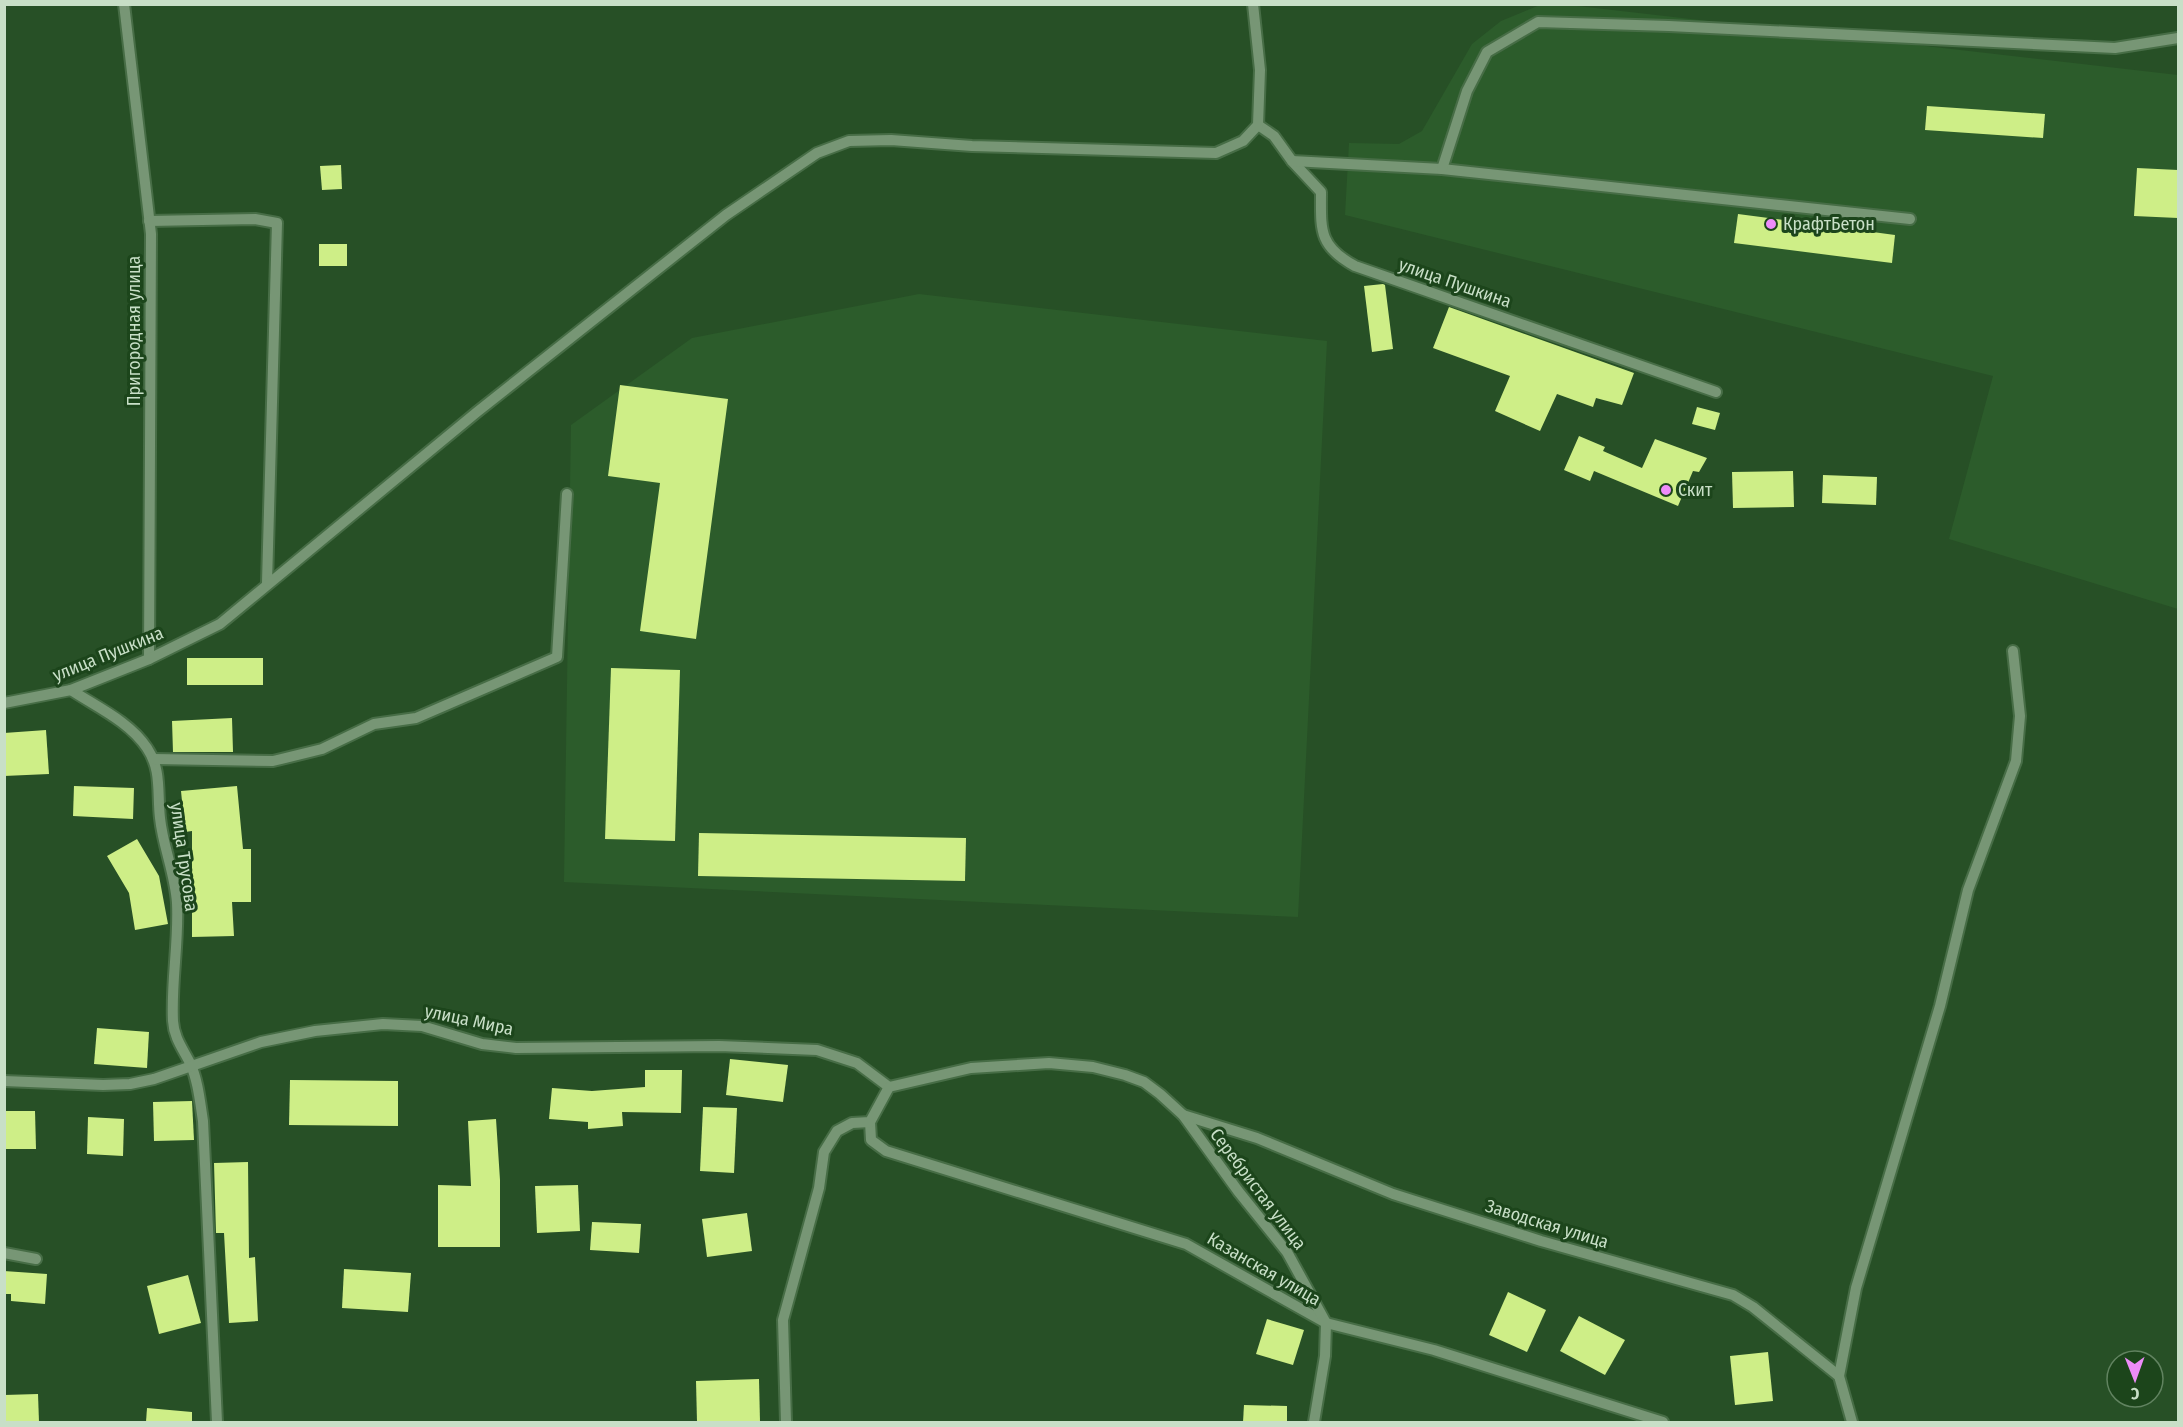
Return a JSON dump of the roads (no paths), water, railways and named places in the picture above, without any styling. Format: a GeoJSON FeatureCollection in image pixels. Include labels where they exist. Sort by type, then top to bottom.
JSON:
{"type":"FeatureCollection","features":[{"type":"Feature","properties":{"kind":"street","name":"Пригородная улица"},"geometry":{"type":"LineString","coordinates":[[124,4],[149,221],[149,658]]}},
{"type":"Feature","properties":{"kind":"street"},"geometry":{"type":"LineString","coordinates":[[1253,4],[1260,70],[1258,125]]}},
{"type":"Feature","properties":{"kind":"street"},"geometry":{"type":"LineString","coordinates":[[1442,169],[1467,91],[1487,52],[1538,22],[1669,26],[2115,48],[2178,38]]}},
{"type":"Feature","properties":{"kind":"street","name":"улица Пушкина"},"geometry":{"type":"LineString","coordinates":[[4,704],[71,690],[149,658],[219,624],[477,412],[726,215],[817,153],[849,141],[891,140],[972,146],[1216,153],[1243,141],[1258,125],[1274,136],[1292,161],[1321,192],[1321,227],[1329,246],[1340,257],[1355,266],[1716,392]]}},
{"type":"Feature","properties":{"kind":"street"},"geometry":{"type":"LineString","coordinates":[[1292,161],[1442,169],[1910,219]]}},
{"type":"Feature","properties":{"kind":"street"},"geometry":{"type":"LineString","coordinates":[[149,221],[255,219],[277,223],[267,583]]}},
{"type":"Feature","properties":{"kind":"street"},"geometry":{"type":"LineString","coordinates":[[154,759],[273,761],[322,749],[374,724],[416,718],[556,657],[567,494]]}},
{"type":"Feature","properties":{"kind":"street"},"geometry":{"type":"LineString","coordinates":[[1852,1422],[1839,1376],[1856,1288],[1940,1006],[1968,890],[2016,761],[2020,716],[2013,651]]}},
{"type":"Feature","properties":{"kind":"street","name":"улица Трусова"},"geometry":{"type":"LineString","coordinates":[[71,690],[127,726],[146,745],[154,759],[158,775],[163,841],[172,868],[177,904],[173,1022],[178,1044],[191,1064],[200,1097],[203,1121],[218,1422]]}},
{"type":"Feature","properties":{"kind":"street","name":"улица Мира"},"geometry":{"type":"LineString","coordinates":[[4,1081],[130,1084],[261,1042],[315,1031],[383,1024],[422,1026],[482,1044],[516,1048],[719,1046],[817,1050],[857,1063],[889,1087]]}},
{"type":"Feature","properties":{"kind":"street"},"geometry":{"type":"LineString","coordinates":[[786,1422],[783,1320],[819,1188],[824,1152],[837,1131],[852,1123],[870,1122],[889,1087],[971,1068],[1049,1063],[1094,1067],[1144,1082],[1183,1115]]}},
{"type":"Feature","properties":{"kind":"street","name":"Заводская улица"},"geometry":{"type":"LineString","coordinates":[[1183,1115],[1257,1138],[1393,1194],[1541,1241],[1733,1295],[1753,1307],[1839,1376]]}},
{"type":"Feature","properties":{"kind":"street","name":"Серебристая улица"},"geometry":{"type":"LineString","coordinates":[[1183,1115],[1238,1191],[1287,1252],[1326,1323]]}},
{"type":"Feature","properties":{"kind":"street","name":"Казанская улица"},"geometry":{"type":"LineString","coordinates":[[870,1122],[871,1140],[886,1151],[1186,1244],[1326,1323],[1434,1350],[1663,1422]]}},
{"type":"Feature","properties":{"kind":"street"},"geometry":{"type":"LineString","coordinates":[[4,1253],[36,1259]]}},
{"type":"Feature","properties":{"kind":"street"},"geometry":{"type":"LineString","coordinates":[[1314,1422],[1325,1356],[1326,1323]]}},
{"type":"Feature","properties":{"kind":"place","name":"КрафтБетон"},"geometry":{"type":"Point","coordinates":[1771,224]}},
{"type":"Feature","properties":{"kind":"place","name":"Скит"},"geometry":{"type":"Point","coordinates":[1666,490]}}]}
